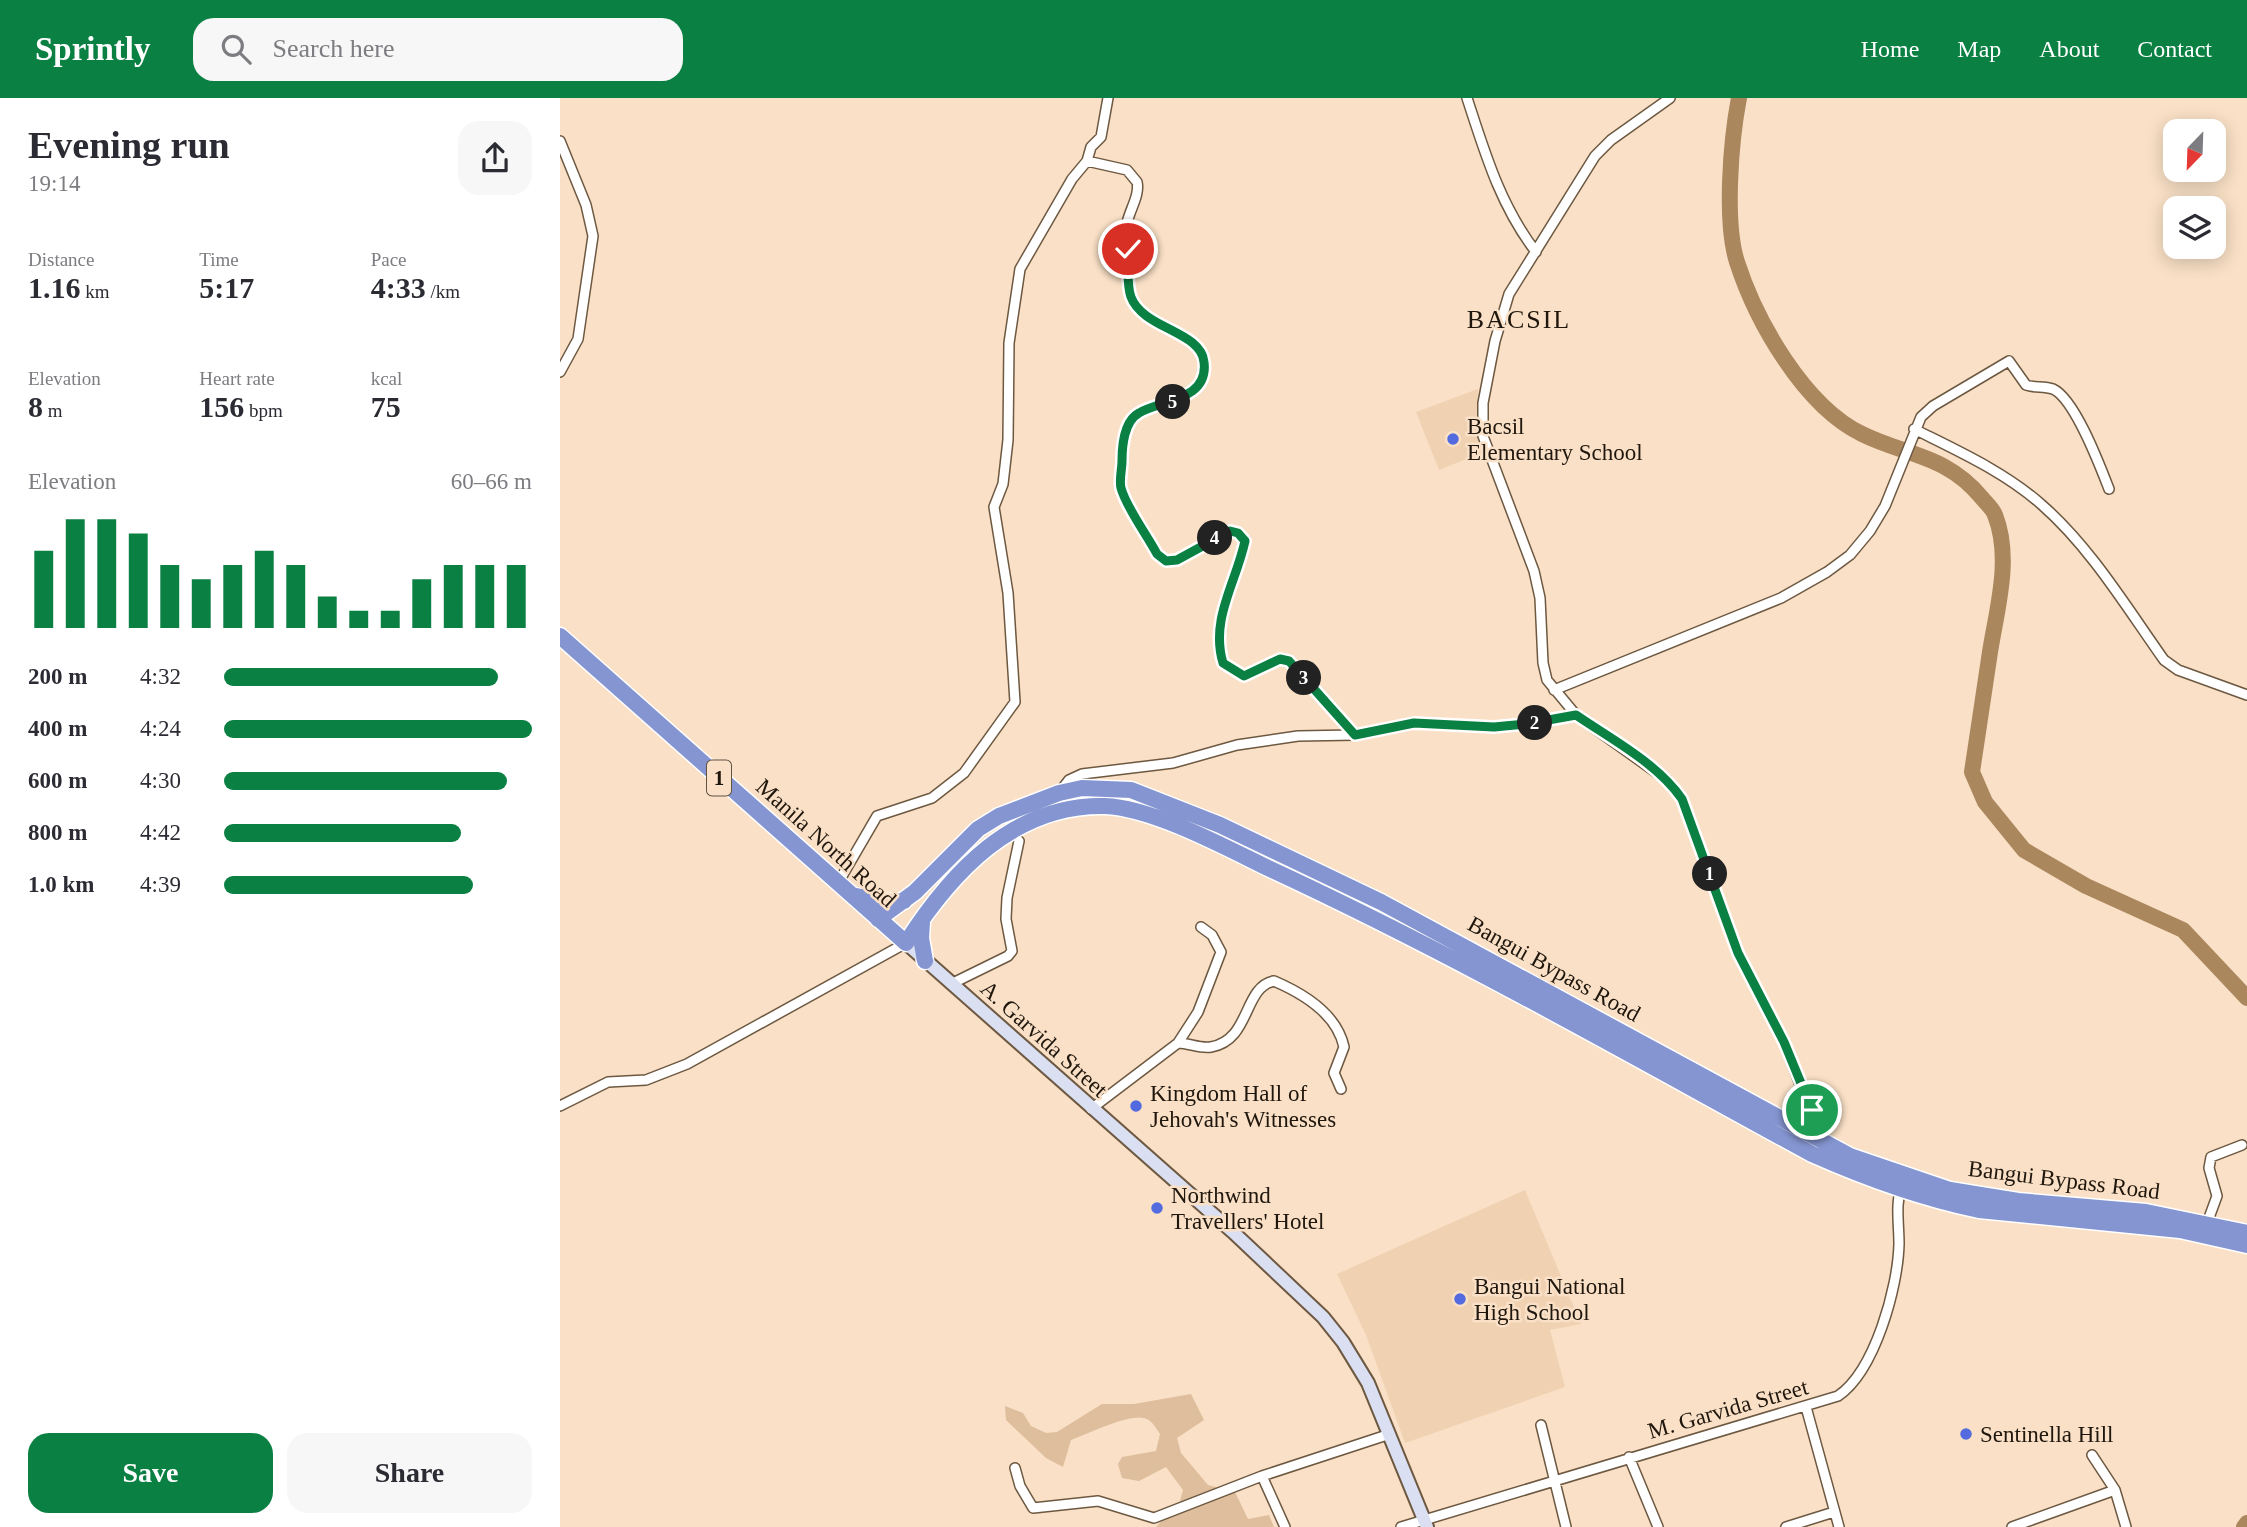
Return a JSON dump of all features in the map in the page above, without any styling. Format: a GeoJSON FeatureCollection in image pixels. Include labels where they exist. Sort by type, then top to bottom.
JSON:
{"type":"FeatureCollection","features":[{"type":"Feature","properties":{"kind":"highway","name":"Manila North Road"},"geometry":{"type":"LineString","coordinates":[[560,636],[906,943]]}},
{"type":"Feature","properties":{"kind":"highway","name":"Bangui Bypass Road"},"geometry":{"type":"LineString","coordinates":[[878,919],[904,901],[978,830],[999,816],[1059,793],[1104,787],[1131,790],[1220,825],[1441,933],[1815,1147]]}},
{"type":"Feature","properties":{"kind":"highway","name":"Bangui Bypass Road"},"geometry":{"type":"LineString","coordinates":[[906,943],[922,918],[989,844],[1009,831],[1060,812],[1105,806],[1153,817],[1375,918],[1815,1147],[1903,1182],[1981,1195],[2146,1212],[2229,1235],[2247,1245]]}},
{"type":"Feature","properties":{"kind":"highway"},"geometry":{"type":"LineString","coordinates":[[949,858],[962,871]]}},
{"type":"Feature","properties":{"kind":"highway"},"geometry":{"type":"LineString","coordinates":[[850,895],[877,901],[904,901]]}},
{"type":"Feature","properties":{"kind":"highway"},"geometry":{"type":"LineString","coordinates":[[922,918],[921,938],[925,961]]}},
{"type":"Feature","properties":{"kind":"highway","name":"Bangui Bypass Road"},"geometry":{"type":"LineString","coordinates":[[2229,1235],[2247,1233]]}},
{"type":"Feature","properties":{"kind":"main road","name":"A. Garvida Street"},"geometry":{"type":"LineString","coordinates":[[906,943],[1233,1232],[1323,1317],[1343,1342],[1368,1383],[1426,1524]]}},
{"type":"Feature","properties":{"kind":"street"},"geometry":{"type":"LineString","coordinates":[[838,883],[877,816],[932,798],[964,773],[1016,702],[1008,593],[994,507],[1003,484],[1008,440],[1009,343],[1020,269],[1072,179],[1087,161],[1091,147],[1102,134],[1108,98]]}},
{"type":"Feature","properties":{"kind":"street"},"geometry":{"type":"LineString","coordinates":[[1467,98],[1502,198],[1516,225],[1536,252]]}},
{"type":"Feature","properties":{"kind":"street"},"geometry":{"type":"LineString","coordinates":[[1670,98],[1611,139],[1595,156],[1513,286],[1486,384],[1482,421],[1493,468],[1534,570],[1540,597],[1543,663],[1554,690],[1576,715],[1667,780],[1682,799],[1738,953],[1784,1042],[1799,1084],[1819,1123],[1815,1147]]}},
{"type":"Feature","properties":{"kind":"street"},"geometry":{"type":"LineString","coordinates":[[560,141],[586,205],[593,236],[578,339],[560,372]]}},
{"type":"Feature","properties":{"kind":"street"},"geometry":{"type":"LineString","coordinates":[[1087,161],[1127,170],[1138,182],[1126,235],[1131,298],[1153,323],[1181,335],[1200,349],[1204,361],[1203,374],[1197,386],[1176,401],[1139,412],[1131,421],[1122,447],[1121,487],[1157,554],[1166,561],[1177,560],[1230,531],[1238,533],[1245,541],[1226,595],[1219,648],[1223,663],[1244,676],[1280,659],[1289,661],[1355,735]]}},
{"type":"Feature","properties":{"kind":"street"},"geometry":{"type":"LineString","coordinates":[[1554,690],[1781,598],[1827,572],[1850,555],[1870,531],[1885,506],[1913,431],[1933,406],[2009,361],[2026,385],[2050,388],[2061,395],[2093,450],[2109,489]]}},
{"type":"Feature","properties":{"kind":"street"},"geometry":{"type":"LineString","coordinates":[[1913,431],[1975,460],[2041,504],[2080,544],[2164,660],[2178,670],[2247,695]]}},
{"type":"Feature","properties":{"kind":"street"},"geometry":{"type":"LineString","coordinates":[[1059,793],[1075,777],[1096,771],[1173,763],[1237,745],[1298,736],[1355,735],[1414,723],[1494,727],[1576,715]]}},
{"type":"Feature","properties":{"kind":"street"},"geometry":{"type":"LineString","coordinates":[[951,984],[1008,956],[1012,951],[1006,919],[1007,898],[1019,841]]}},
{"type":"Feature","properties":{"kind":"street"},"geometry":{"type":"LineString","coordinates":[[1091,1109],[1178,1043],[1198,1012],[1221,952],[1212,935],[1201,927]]}},
{"type":"Feature","properties":{"kind":"street"},"geometry":{"type":"LineString","coordinates":[[560,1106],[608,1082],[646,1080],[687,1064],[906,943]]}},
{"type":"Feature","properties":{"kind":"street"},"geometry":{"type":"LineString","coordinates":[[1178,1043],[1210,1047],[1227,1041],[1239,1030],[1254,999],[1264,986],[1274,981],[1306,997],[1335,1027],[1344,1046],[1334,1073],[1341,1089]]}},
{"type":"Feature","properties":{"kind":"street"},"geometry":{"type":"LineString","coordinates":[[2205,1229],[2217,1196],[2209,1168],[2211,1157],[2242,1145]]}},
{"type":"Feature","properties":{"kind":"street","name":"M. Garvida Street"},"geometry":{"type":"LineString","coordinates":[[1401,1527],[1426,1524],[1554,1480],[1838,1396],[1848,1389],[1871,1353],[1896,1267],[1903,1182]]}},
{"type":"Feature","properties":{"kind":"street"},"geometry":{"type":"LineString","coordinates":[[1806,1407],[1839,1527]]}},
{"type":"Feature","properties":{"kind":"street"},"geometry":{"type":"LineString","coordinates":[[1541,1425],[1566,1527]]}},
{"type":"Feature","properties":{"kind":"street"},"geometry":{"type":"LineString","coordinates":[[1015,1468],[1020,1486],[1033,1508],[1098,1501],[1154,1518],[1262,1476],[1390,1434]]}},
{"type":"Feature","properties":{"kind":"street"},"geometry":{"type":"LineString","coordinates":[[2092,1455],[2115,1490],[2126,1527]]}},
{"type":"Feature","properties":{"kind":"street"},"geometry":{"type":"LineString","coordinates":[[1629,1457],[1658,1527]]}},
{"type":"Feature","properties":{"kind":"street"},"geometry":{"type":"LineString","coordinates":[[1262,1476],[1284,1527]]}},
{"type":"Feature","properties":{"kind":"street"},"geometry":{"type":"LineString","coordinates":[[2012,1527],[2115,1490]]}},
{"type":"Feature","properties":{"kind":"street"},"geometry":{"type":"LineString","coordinates":[[1786,1527],[1834,1512]]}},
{"type":"Feature","properties":{"kind":"shaded area","name":"Bacsil Elementary School"},"geometry":{"type":"Polygon","coordinates":[[[1478,389],[1476,426],[1484,452],[1439,470],[1416,412],[1478,389]]]}},
{"type":"Feature","properties":{"kind":"shaded area","name":"Bangui National High School"},"geometry":{"type":"Polygon","coordinates":[[[1525,1190],[1581,1324],[1550,1330],[1565,1387],[1405,1443],[1366,1335],[1337,1274],[1525,1190]]]}},
{"type":"Feature","properties":{"kind":"shaded area"},"geometry":{"type":"Polygon","coordinates":[[[1191,1394],[1204,1420],[1177,1438],[1181,1453],[1208,1485],[1235,1492],[1248,1519],[1269,1515],[1274,1527],[1156,1527],[1180,1501],[1183,1490],[1166,1467],[1139,1481],[1122,1478],[1118,1464],[1122,1457],[1156,1451],[1160,1434],[1147,1419],[1128,1419],[1071,1440],[1063,1467],[1046,1458],[1006,1420],[1005,1406],[1023,1413],[1031,1426],[1046,1433],[1057,1432],[1102,1404],[1134,1404],[1191,1394]]]}},
{"type":"Feature","properties":{"kind":"waterway"},"geometry":{"type":"LineString","coordinates":[[1739,98],[1730,180],[1733,245],[1756,310],[1785,360],[1821,404],[1841,421],[1862,434],[1926,458],[1955,473],[1969,484],[1995,515],[2002,548],[2002,583],[1972,772],[1985,802],[2024,850],[2086,886],[2183,930],[2247,998]]}},
{"type":"Feature","properties":{"kind":"waterway"},"geometry":{"type":"LineString","coordinates":[[2244,1527],[2247,1523]]}},
{"type":"Feature","properties":{"kind":"place","name":"Bacsil Elementary School"},"geometry":{"type":"Point","coordinates":[1453,439]}},
{"type":"Feature","properties":{"kind":"place","name":"Kingdom Hall of Jehovah's Witnesses"},"geometry":{"type":"Point","coordinates":[1136,1106]}},
{"type":"Feature","properties":{"kind":"place","name":"Northwind Travellers' Hotel"},"geometry":{"type":"Point","coordinates":[1157,1208]}},
{"type":"Feature","properties":{"kind":"place","name":"Bangui National High School"},"geometry":{"type":"Point","coordinates":[1460,1299]}},
{"type":"Feature","properties":{"kind":"place","name":"Sentinella Hill"},"geometry":{"type":"Point","coordinates":[1966,1434]}},
{"type":"Feature","properties":{"kind":"district","name":"BACSIL"},"geometry":{"type":"Point","coordinates":[1519,319]}},
{"type":"Feature","properties":{"kind":"route"},"geometry":{"type":"LineString","coordinates":[[1128,249],[1131,298],[1153,323],[1181,335],[1200,349],[1204,361],[1203,374],[1197,386],[1176,401],[1139,412],[1131,421],[1122,447],[1121,487],[1157,554],[1166,561],[1177,560],[1230,531],[1238,533],[1245,541],[1226,595],[1219,648],[1223,663],[1235,673],[1244,676],[1280,659],[1289,661],[1355,735],[1414,723],[1494,727],[1576,715],[1667,780],[1682,799],[1743,965],[1784,1042],[1799,1084],[1812,1110]]}}]}
